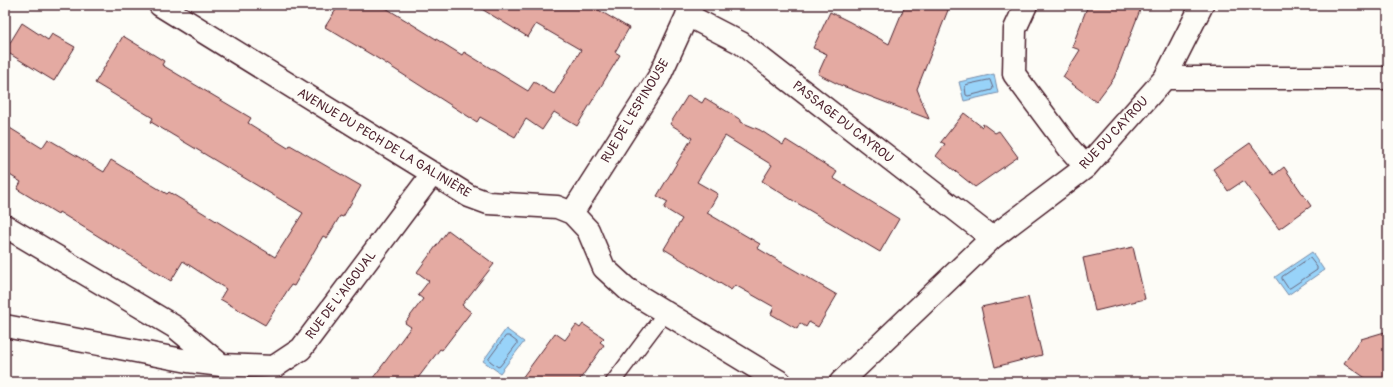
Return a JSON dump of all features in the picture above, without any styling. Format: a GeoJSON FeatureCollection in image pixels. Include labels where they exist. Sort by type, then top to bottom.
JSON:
{"type":"FeatureCollection","features":[{"type":"Feature","properties":{"kind":"street","name":"AVENUE DU PECH DE LA GALINIÈRE"},"geometry":{"type":"LineString","coordinates":[[160,5],[469,196],[488,203],[557,207],[572,213],[588,230],[604,268],[627,289],[780,382]]}},
{"type":"Feature","properties":{"kind":"street"},"geometry":{"type":"LineString","coordinates":[[1026,5],[1015,29],[1014,74],[1069,148],[1086,167]]}},
{"type":"Feature","properties":{"kind":"street","name":"RUE DU CAYROU"},"geometry":{"type":"LineString","coordinates":[[841,382],[992,238],[1086,167],[1165,78],[1202,5]]}},
{"type":"Feature","properties":{"kind":"street","name":"RUE DE L'ESPINOUSE"},"geometry":{"type":"LineString","coordinates":[[572,213],[659,77],[690,10]]}},
{"type":"Feature","properties":{"kind":"street","name":"PASSAGE DU CAYROU"},"geometry":{"type":"LineString","coordinates":[[690,10],[741,43],[992,238]]}},
{"type":"Feature","properties":{"kind":"street"},"geometry":{"type":"LineString","coordinates":[[1165,78],[1388,78]]}},
{"type":"Feature","properties":{"kind":"street","name":"RUE DE L'AIGOUAL"},"geometry":{"type":"LineString","coordinates":[[5,326],[188,361],[221,366],[274,367],[301,350],[433,173]]}},
{"type":"Feature","properties":{"kind":"street"},"geometry":{"type":"LineString","coordinates":[[5,226],[175,327],[221,366]]}},
{"type":"Feature","properties":{"kind":"lane"},"geometry":{"type":"LineString","coordinates":[[613,382],[665,313]]}},
{"type":"Feature","properties":{"kind":"water"},"geometry":{"type":"Polygon","coordinates":[[[994,74],[998,93],[964,101],[959,82],[994,74]]]}},
{"type":"Feature","properties":{"kind":"water"},"geometry":{"type":"Polygon","coordinates":[[[1312,252],[1324,270],[1288,295],[1275,277],[1312,252]]]}},
{"type":"Feature","properties":{"kind":"water"},"geometry":{"type":"Polygon","coordinates":[[[506,329],[524,342],[500,373],[483,361],[506,329]]]}},
{"type":"Feature","properties":{"kind":"building"},"geometry":{"type":"Polygon","coordinates":[[[339,5],[381,5],[462,55],[464,52],[528,91],[534,82],[554,94],[581,50],[536,24],[528,37],[475,5],[590,5],[629,28],[615,52],[620,55],[577,126],[554,112],[542,130],[526,119],[515,137],[480,117],[477,122],[382,61],[325,27],[339,5]]]}},
{"type":"Feature","properties":{"kind":"building"},"geometry":{"type":"Polygon","coordinates":[[[905,5],[950,5],[917,89],[929,119],[840,85],[818,74],[827,54],[813,48],[830,12],[889,44],[905,5]]]}},
{"type":"Feature","properties":{"kind":"building"},"geometry":{"type":"Polygon","coordinates":[[[1088,5],[1142,5],[1114,78],[1096,102],[1063,77],[1080,50],[1072,47],[1088,5]]]}},
{"type":"Feature","properties":{"kind":"building"},"geometry":{"type":"Polygon","coordinates":[[[22,23],[48,40],[52,34],[75,47],[54,81],[5,51],[22,23]]]}},
{"type":"Feature","properties":{"kind":"building"},"geometry":{"type":"Polygon","coordinates":[[[123,36],[164,61],[162,65],[251,118],[248,123],[288,148],[290,145],[361,186],[343,217],[340,216],[327,238],[323,236],[294,286],[291,285],[265,325],[220,299],[226,289],[183,261],[171,281],[59,212],[58,214],[17,189],[21,182],[5,172],[5,125],[42,148],[48,139],[104,172],[111,160],[167,194],[169,192],[275,257],[303,213],[151,122],[153,118],[95,83],[123,36]]]}},
{"type":"Feature","properties":{"kind":"building"},"geometry":{"type":"Polygon","coordinates":[[[688,95],[702,103],[705,98],[741,120],[741,122],[760,130],[783,145],[786,140],[837,172],[833,178],[899,219],[880,252],[762,181],[772,165],[725,136],[697,182],[718,194],[707,213],[760,244],[757,248],[837,295],[818,327],[809,322],[806,327],[800,323],[797,329],[771,314],[774,307],[735,285],[731,290],[664,249],[682,219],[664,208],[668,202],[657,196],[692,138],[670,124],[688,95]]]}},
{"type":"Feature","properties":{"kind":"building"},"geometry":{"type":"Polygon","coordinates":[[[964,113],[982,127],[983,124],[995,133],[999,131],[1018,157],[975,187],[936,156],[945,144],[941,142],[964,113]]]}},
{"type":"Feature","properties":{"kind":"building"},"geometry":{"type":"Polygon","coordinates":[[[1250,143],[1274,175],[1284,167],[1311,206],[1279,229],[1243,181],[1228,191],[1213,169],[1250,143]]]}},
{"type":"Feature","properties":{"kind":"building"},"geometry":{"type":"Polygon","coordinates":[[[448,230],[494,264],[462,305],[471,312],[415,382],[370,382],[411,327],[405,323],[423,299],[418,295],[429,281],[417,272],[448,230]]]}},
{"type":"Feature","properties":{"kind":"building"},"geometry":{"type":"Polygon","coordinates":[[[1133,247],[1145,299],[1095,311],[1083,258],[1133,247]]]}},
{"type":"Feature","properties":{"kind":"building"},"geometry":{"type":"Polygon","coordinates":[[[1028,297],[1042,355],[995,367],[981,307],[1028,297]]]}},
{"type":"Feature","properties":{"kind":"building"},"geometry":{"type":"Polygon","coordinates":[[[583,324],[604,338],[600,342],[604,345],[578,382],[519,382],[555,333],[565,340],[576,325],[580,328],[583,324]]]}},
{"type":"Feature","properties":{"kind":"building"},"geometry":{"type":"Polygon","coordinates":[[[1388,331],[1388,382],[1371,382],[1344,363],[1361,339],[1388,331]]]}}]}
